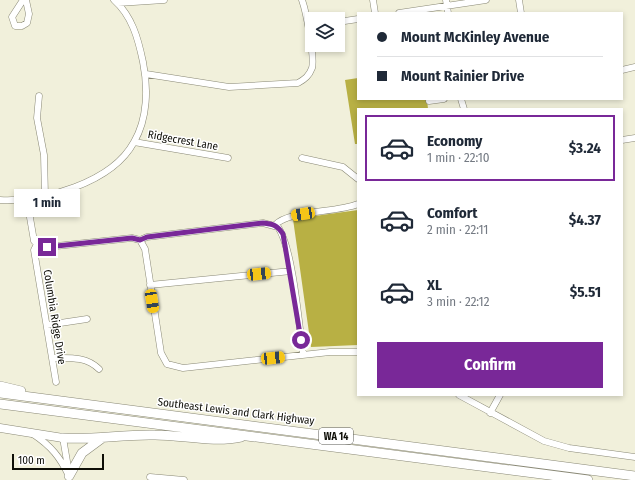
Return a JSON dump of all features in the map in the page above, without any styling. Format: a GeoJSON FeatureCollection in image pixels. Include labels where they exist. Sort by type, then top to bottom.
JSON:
{"type":"FeatureCollection","features":[{"type":"Feature","properties":{"kind":"highway"},"geometry":{"type":"LineString","coordinates":[[0,386],[18,390],[37,398]]}},
{"type":"Feature","properties":{"kind":"highway","name":"Southeast Lewis and Clark Highway"},"geometry":{"type":"LineString","coordinates":[[0,393],[635,476]]}},
{"type":"Feature","properties":{"kind":"highway","name":"Southeast Lewis and Clark Highway"},"geometry":{"type":"LineString","coordinates":[[0,404],[588,480]]}},
{"type":"Feature","properties":{"kind":"highway"},"geometry":{"type":"LineString","coordinates":[[63,438],[103,438],[155,434],[228,440],[247,436]]}},
{"type":"Feature","properties":{"kind":"highway"},"geometry":{"type":"LineString","coordinates":[[69,478],[82,453],[103,438]]}},
{"type":"Feature","properties":{"kind":"main road"},"geometry":{"type":"LineString","coordinates":[[0,428],[63,438]]}},
{"type":"Feature","properties":{"kind":"street"},"geometry":{"type":"LineString","coordinates":[[116,2],[164,0]]}},
{"type":"Feature","properties":{"kind":"street"},"geometry":{"type":"LineString","coordinates":[[302,0],[306,12]]}},
{"type":"Feature","properties":{"kind":"street"},"geometry":{"type":"LineString","coordinates":[[373,0],[375,12]]}},
{"type":"Feature","properties":{"kind":"street"},"geometry":{"type":"LineString","coordinates":[[404,12],[446,3],[486,0]]}},
{"type":"Feature","properties":{"kind":"street"},"geometry":{"type":"LineString","coordinates":[[519,0],[521,12]]}},
{"type":"Feature","properties":{"kind":"street"},"geometry":{"type":"LineString","coordinates":[[0,200],[27,200],[63,191],[98,175],[117,162],[134,142],[143,116],[146,101],[146,74],[136,31],[128,16],[116,2]]}},
{"type":"Feature","properties":{"kind":"street"},"geometry":{"type":"LineString","coordinates":[[345,21],[357,19]]}},
{"type":"Feature","properties":{"kind":"street"},"geometry":{"type":"LineString","coordinates":[[146,74],[230,86],[298,83],[307,78],[312,66],[311,52]]}},
{"type":"Feature","properties":{"kind":"street"},"geometry":{"type":"LineString","coordinates":[[623,70],[635,67]]}},
{"type":"Feature","properties":{"kind":"street"},"geometry":{"type":"LineString","coordinates":[[39,96],[37,118],[44,155],[45,196]]}},
{"type":"Feature","properties":{"kind":"street"},"geometry":{"type":"LineString","coordinates":[[429,101],[436,100]]}},
{"type":"Feature","properties":{"kind":"street"},"geometry":{"type":"LineString","coordinates":[[623,140],[635,138]]}},
{"type":"Feature","properties":{"kind":"street","name":"Ridgecrest Lane"},"geometry":{"type":"LineString","coordinates":[[134,142],[228,158]]}},
{"type":"Feature","properties":{"kind":"street"},"geometry":{"type":"LineString","coordinates":[[302,158],[343,167],[357,178]]}},
{"type":"Feature","properties":{"kind":"street","name":"Columbia Ridge Drive"},"geometry":{"type":"LineString","coordinates":[[27,200],[32,235],[37,244],[34,250],[56,382]]}},
{"type":"Feature","properties":{"kind":"street"},"geometry":{"type":"LineString","coordinates":[[277,226],[290,216],[340,209],[357,204]]}},
{"type":"Feature","properties":{"kind":"street"},"geometry":{"type":"LineString","coordinates":[[37,244],[47,247],[132,238],[140,240],[147,237],[263,223],[277,226],[283,234],[291,271],[303,354]]}},
{"type":"Feature","properties":{"kind":"street"},"geometry":{"type":"LineString","coordinates":[[140,240],[145,249],[161,353],[167,364],[182,368],[303,354],[357,352]]}},
{"type":"Feature","properties":{"kind":"street"},"geometry":{"type":"LineString","coordinates":[[150,286],[291,271]]}},
{"type":"Feature","properties":{"kind":"street"},"geometry":{"type":"LineString","coordinates":[[46,325],[87,319]]}},
{"type":"Feature","properties":{"kind":"street"},"geometry":{"type":"LineString","coordinates":[[52,358],[84,359],[99,369]]}},
{"type":"Feature","properties":{"kind":"street"},"geometry":{"type":"LineString","coordinates":[[461,396],[544,441],[570,448],[635,457]]}},
{"type":"Feature","properties":{"kind":"street"},"geometry":{"type":"LineString","coordinates":[[490,413],[499,396]]}},
{"type":"Feature","properties":{"kind":"street"},"geometry":{"type":"LineString","coordinates":[[30,432],[53,449],[61,459],[69,478]]}},
{"type":"Feature","properties":{"kind":"street"},"geometry":{"type":"LineString","coordinates":[[63,438],[70,469],[69,478]]}},
{"type":"Feature","properties":{"kind":"street"},"geometry":{"type":"LineString","coordinates":[[150,477],[184,480]]}},
{"type":"Feature","properties":{"kind":"shaded area"},"geometry":{"type":"Polygon","coordinates":[[[357,78],[357,100],[427,100],[428,108],[357,108],[357,144],[355,144],[345,80],[357,78]]]}},
{"type":"Feature","properties":{"kind":"shaded area"},"geometry":{"type":"Polygon","coordinates":[[[357,210],[357,345],[311,347],[293,219],[357,210]]]}},
{"type":"Feature","properties":{"kind":"route"},"geometry":{"type":"LineString","coordinates":[[47,247],[132,238],[137,238],[140,240],[147,237],[186,232],[263,223],[272,224],[278,227],[283,234],[291,271],[301,340]]}}]}
